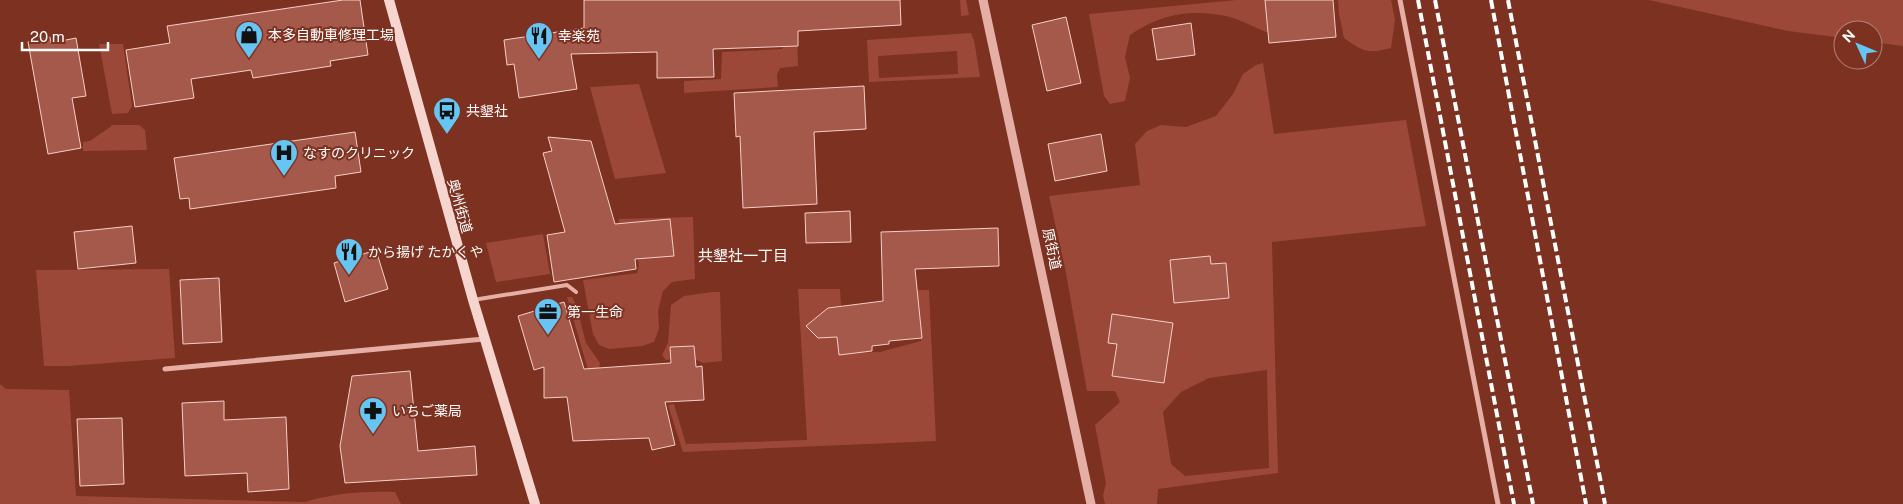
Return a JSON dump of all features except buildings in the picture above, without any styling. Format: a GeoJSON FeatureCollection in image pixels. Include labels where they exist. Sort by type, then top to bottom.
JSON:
{"type":"FeatureCollection","features":[{"type":"Feature","properties":{"kind":"main road","name":"奥州街道"},"geometry":{"type":"LineString","coordinates":[[389,0],[473,300],[534,504]]}},
{"type":"Feature","properties":{"kind":"street","name":"原街道"},"geometry":{"type":"LineString","coordinates":[[984,0],[1091,504]]}},
{"type":"Feature","properties":{"kind":"street"},"geometry":{"type":"LineString","coordinates":[[1400,0],[1498,504]]}},
{"type":"Feature","properties":{"kind":"street"},"geometry":{"type":"LineString","coordinates":[[165,369],[485,339]]}},
{"type":"Feature","properties":{"kind":"lane"},"geometry":{"type":"LineString","coordinates":[[473,300],[567,285],[576,292]]}},
{"type":"Feature","properties":{"kind":"shaded area"},"geometry":{"type":"Polygon","coordinates":[[[796,0],[798,66],[780,68],[777,75],[778,87],[684,93],[684,81],[721,79],[722,52],[782,49],[786,43],[796,0]]]}},
{"type":"Feature","properties":{"kind":"shaded area"},"geometry":{"type":"Polygon","coordinates":[[[960,0],[966,0],[969,15],[961,16],[960,0]]]}},
{"type":"Feature","properties":{"kind":"shaded area"},"geometry":{"type":"Polygon","coordinates":[[[1236,0],[1265,0],[1269,33],[1231,17],[1213,14],[1188,13],[1153,22],[1130,35],[1125,57],[1130,78],[1125,101],[1110,104],[1104,96],[1089,14],[1236,0]]]}},
{"type":"Feature","properties":{"kind":"shaded area"},"geometry":{"type":"Polygon","coordinates":[[[1338,0],[1391,0],[1395,20],[1391,48],[1366,51],[1344,38],[1338,0]]]}},
{"type":"Feature","properties":{"kind":"shaded area"},"geometry":{"type":"Polygon","coordinates":[[[1649,0],[1903,0],[1903,46],[1883,43],[1883,20],[1833,20],[1833,37],[1788,31],[1649,0]]]}},
{"type":"Feature","properties":{"kind":"shaded area"},"geometry":{"type":"Polygon","coordinates":[[[971,33],[974,40],[980,77],[869,82],[867,40],[971,33]],[[957,51],[878,56],[879,78],[958,74],[957,51]]]}},
{"type":"Feature","properties":{"kind":"shaded area"},"geometry":{"type":"Polygon","coordinates":[[[99,44],[123,44],[132,106],[128,113],[112,114],[99,44]]]}},
{"type":"Feature","properties":{"kind":"shaded area"},"geometry":{"type":"Polygon","coordinates":[[[1263,63],[1274,134],[1406,120],[1426,226],[1272,242],[1278,473],[1158,489],[1157,504],[1105,504],[1103,495],[1106,483],[1095,425],[1120,402],[1115,391],[1087,391],[1065,268],[1049,196],[1140,185],[1135,144],[1147,131],[1161,125],[1186,127],[1216,116],[1233,94],[1243,74],[1256,65],[1263,63]],[[1267,370],[1209,378],[1181,392],[1163,412],[1171,464],[1185,476],[1269,468],[1267,370]]]}},
{"type":"Feature","properties":{"kind":"shaded area"},"geometry":{"type":"Polygon","coordinates":[[[639,84],[666,173],[615,179],[590,87],[639,84]]]}},
{"type":"Feature","properties":{"kind":"shaded area"},"geometry":{"type":"Polygon","coordinates":[[[113,125],[139,125],[145,130],[147,150],[83,151],[83,142],[90,141],[113,125]]]}},
{"type":"Feature","properties":{"kind":"shaded area"},"geometry":{"type":"Polygon","coordinates":[[[693,217],[695,279],[672,282],[663,291],[658,311],[659,328],[654,342],[642,346],[609,349],[599,345],[593,334],[583,280],[637,273],[639,266],[634,237],[618,233],[619,219],[693,217]]]}},
{"type":"Feature","properties":{"kind":"shaded area"},"geometry":{"type":"Polygon","coordinates":[[[543,234],[550,274],[496,282],[486,243],[543,234]]]}},
{"type":"Feature","properties":{"kind":"shaded area"},"geometry":{"type":"Polygon","coordinates":[[[169,269],[175,358],[44,366],[36,270],[169,269]]]}},
{"type":"Feature","properties":{"kind":"shaded area"},"geometry":{"type":"Polygon","coordinates":[[[798,289],[840,289],[844,353],[880,352],[921,341],[918,303],[884,291],[929,290],[936,441],[683,452],[668,405],[674,404],[686,444],[807,440],[798,289]]]}},
{"type":"Feature","properties":{"kind":"shaded area"},"geometry":{"type":"Polygon","coordinates":[[[720,292],[722,361],[703,363],[689,356],[666,360],[662,355],[668,343],[671,305],[684,296],[720,292]]]}},
{"type":"Feature","properties":{"kind":"shaded area"},"geometry":{"type":"Polygon","coordinates":[[[567,297],[572,297],[576,304],[586,343],[600,363],[595,394],[567,297]]]}},
{"type":"Feature","properties":{"kind":"shaded area"},"geometry":{"type":"Polygon","coordinates":[[[0,384],[6,389],[69,390],[76,496],[305,502],[349,493],[395,492],[401,504],[0,504],[0,384]]]}},
{"type":"Feature","properties":{"kind":"railway"},"geometry":{"type":"LineString","coordinates":[[1418,0],[1514,504]]}},
{"type":"Feature","properties":{"kind":"railway"},"geometry":{"type":"LineString","coordinates":[[1435,0],[1533,504]]}},
{"type":"Feature","properties":{"kind":"railway"},"geometry":{"type":"LineString","coordinates":[[1491,0],[1586,504]]}},
{"type":"Feature","properties":{"kind":"railway"},"geometry":{"type":"LineString","coordinates":[[1508,0],[1605,504]]}},
{"type":"Feature","properties":{"kind":"place","name":"本多自動車修理工場"},"geometry":{"type":"Point","coordinates":[249,59]}},
{"type":"Feature","properties":{"kind":"place","name":"幸楽苑"},"geometry":{"type":"Point","coordinates":[539,60]}},
{"type":"Feature","properties":{"kind":"place","name":"共墾社"},"geometry":{"type":"Point","coordinates":[447,135]}},
{"type":"Feature","properties":{"kind":"place","name":"なすのクリニック"},"geometry":{"type":"Point","coordinates":[284,177]}},
{"type":"Feature","properties":{"kind":"place","name":"から揚げ たかくや"},"geometry":{"type":"Point","coordinates":[349,276]}},
{"type":"Feature","properties":{"kind":"place","name":"第一生命"},"geometry":{"type":"Point","coordinates":[548,336]}},
{"type":"Feature","properties":{"kind":"place","name":"いちご薬局"},"geometry":{"type":"Point","coordinates":[373,435]}},
{"type":"Feature","properties":{"kind":"district","name":"共墾社一丁目"},"geometry":{"type":"Point","coordinates":[743,255]}}]}
